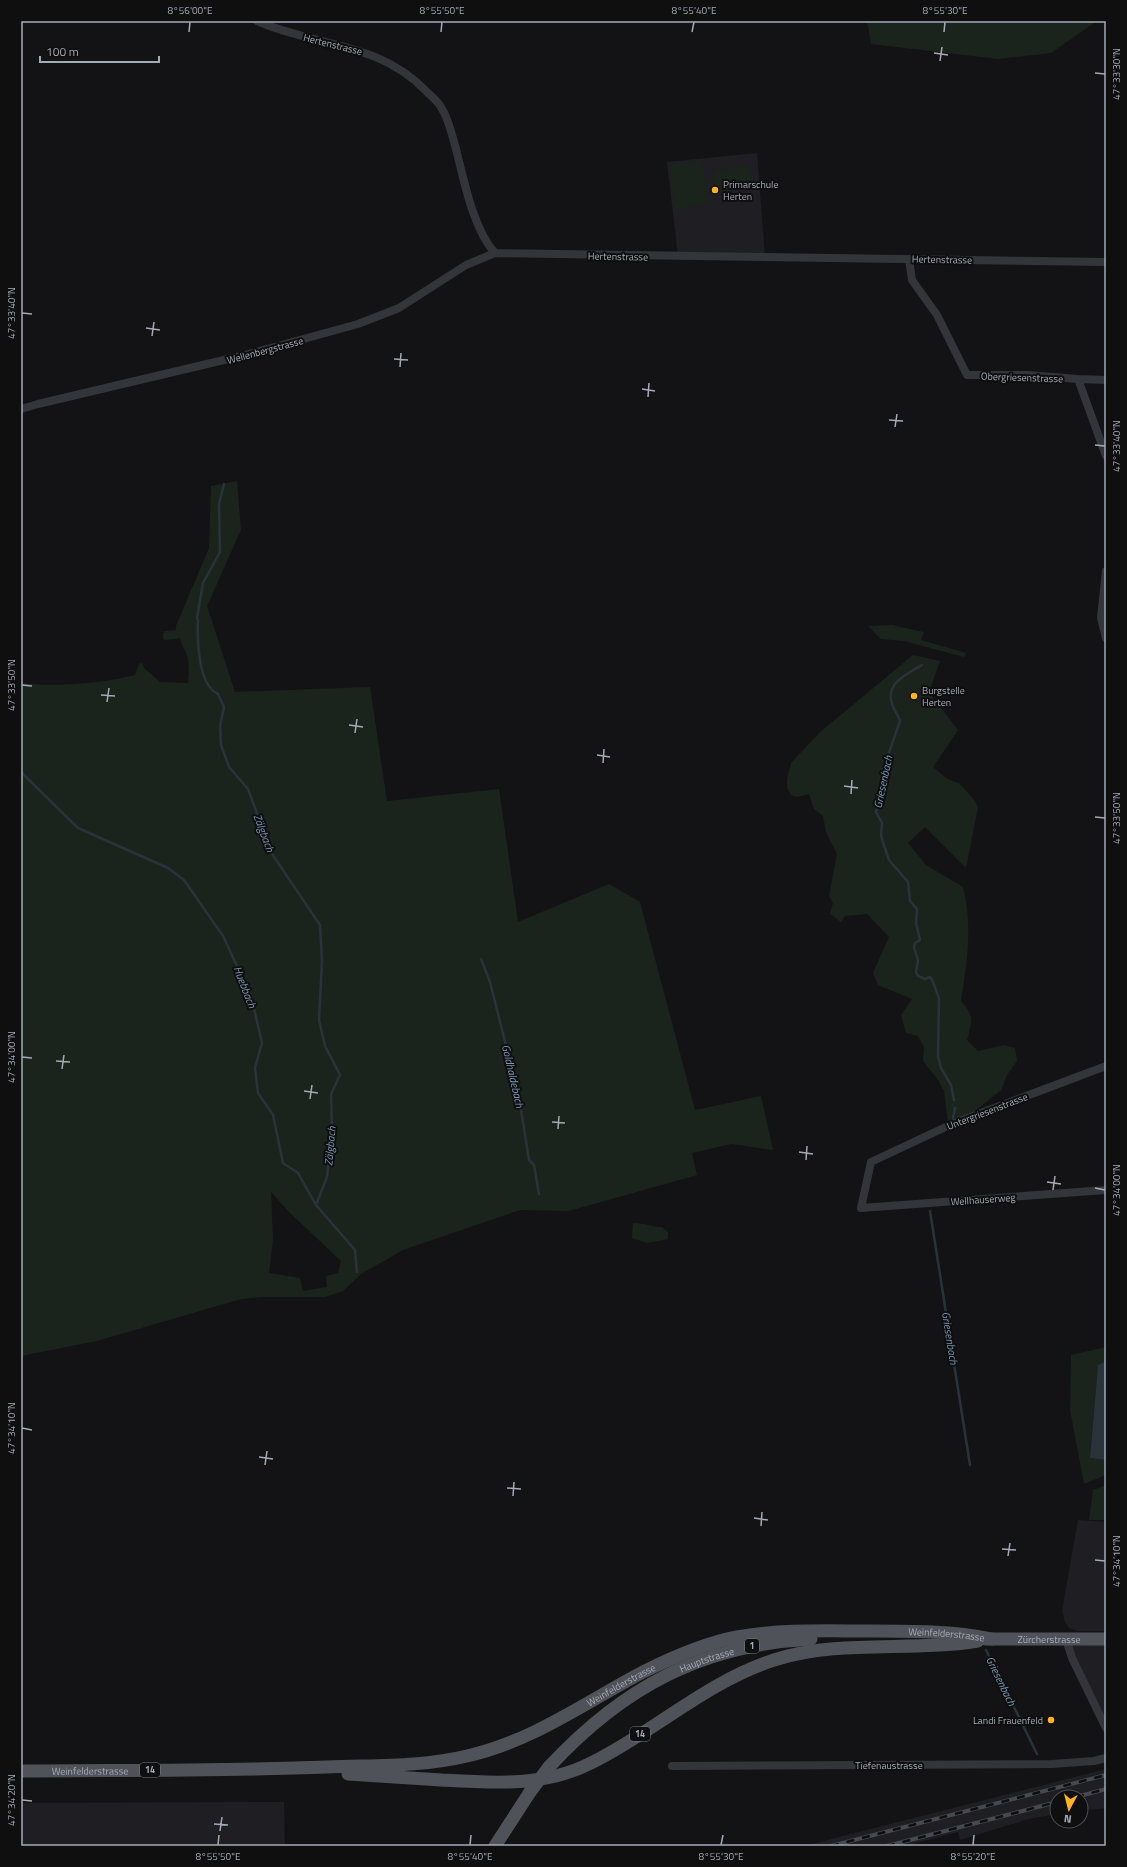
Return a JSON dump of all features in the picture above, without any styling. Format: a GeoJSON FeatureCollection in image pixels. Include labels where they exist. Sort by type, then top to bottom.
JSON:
{"type":"FeatureCollection","features":[{"type":"Feature","properties":{"kind":"main road","name":"Weinfelderstrasse"},"geometry":{"type":"LineString","coordinates":[[21,1771],[279,1769],[404,1765],[467,1756],[493,1749],[548,1724],[643,1672],[673,1658],[700,1647],[735,1637],[770,1632],[810,1630],[959,1633],[992,1639]]}},
{"type":"Feature","properties":{"kind":"main road","name":"Hauptstrasse"},"geometry":{"type":"LineString","coordinates":[[496,1846],[530,1792],[572,1742],[598,1720],[647,1685],[703,1659],[761,1644],[821,1639],[992,1639]]}},
{"type":"Feature","properties":{"kind":"main road","name":"Zürcherstrasse"},"geometry":{"type":"LineString","coordinates":[[992,1639],[1106,1639]]}},
{"type":"Feature","properties":{"kind":"main road","name":"Weinfelderstrasse"},"geometry":{"type":"LineString","coordinates":[[279,1769],[487,1783],[529,1781],[572,1771],[590,1764],[626,1744],[710,1689],[741,1673],[774,1660],[803,1653],[831,1649],[938,1645],[992,1639]]}},
{"type":"Feature","properties":{"kind":"street","name":"Hertenstrasse"},"geometry":{"type":"LineString","coordinates":[[257,21],[276,29],[362,51],[393,64],[421,86],[442,108],[455,144],[469,200],[486,244],[495,253],[1106,262]]}},
{"type":"Feature","properties":{"kind":"street","name":"Wellenbergstrasse"},"geometry":{"type":"LineString","coordinates":[[21,409],[245,355],[358,324],[399,308],[466,265],[495,253]]}},
{"type":"Feature","properties":{"kind":"street","name":"Obergriesenstrasse"},"geometry":{"type":"LineString","coordinates":[[909,259],[912,280],[937,315],[967,375],[1027,375],[1078,379]]}},
{"type":"Feature","properties":{"kind":"street"},"geometry":{"type":"LineString","coordinates":[[1106,380],[1078,379],[1106,456]]}},
{"type":"Feature","properties":{"kind":"street"},"geometry":{"type":"LineString","coordinates":[[1106,571],[1101,618],[1106,638]]}},
{"type":"Feature","properties":{"kind":"street","name":"Untergriesenstrasse"},"geometry":{"type":"LineString","coordinates":[[861,1208],[871,1162],[952,1124],[1106,1066]]}},
{"type":"Feature","properties":{"kind":"street","name":"Wellhauserweg"},"geometry":{"type":"LineString","coordinates":[[861,1208],[1106,1190]]}},
{"type":"Feature","properties":{"kind":"street"},"geometry":{"type":"LineString","coordinates":[[1066,1640],[1072,1658],[1106,1728]]}},
{"type":"Feature","properties":{"kind":"street","name":"Tiefenaustrasse"},"geometry":{"type":"LineString","coordinates":[[672,1766],[1052,1764],[1094,1761],[1106,1758]]}},
{"type":"Feature","properties":{"kind":"shaded area"},"geometry":{"type":"Polygon","coordinates":[[[867,21],[1097,21],[1051,53],[998,59],[871,44],[867,21]]]}},
{"type":"Feature","properties":{"kind":"shaded area","name":"Primarschule Herten"},"geometry":{"type":"Polygon","coordinates":[[[757,153],[765,257],[678,256],[667,162],[757,153]]]}},
{"type":"Feature","properties":{"kind":"shaded area"},"geometry":{"type":"Polygon","coordinates":[[[702,161],[709,203],[675,210],[670,165],[702,161]]]}},
{"type":"Feature","properties":{"kind":"shaded area"},"geometry":{"type":"Polygon","coordinates":[[[749,165],[753,186],[718,193],[714,171],[749,165]]]}},
{"type":"Feature","properties":{"kind":"shaded area"},"geometry":{"type":"Polygon","coordinates":[[[237,481],[241,530],[207,606],[235,692],[370,687],[387,801],[499,789],[518,922],[609,884],[640,902],[695,1110],[761,1096],[773,1150],[731,1144],[692,1153],[697,1175],[569,1211],[520,1210],[403,1250],[361,1274],[343,1291],[325,1297],[261,1297],[241,1299],[97,1341],[21,1356],[21,683],[64,685],[106,681],[135,675],[139,664],[142,663],[144,668],[160,682],[188,683],[188,660],[180,638],[166,640],[163,639],[163,634],[165,631],[176,630],[176,626],[209,548],[211,486],[237,481]],[[271,1192],[273,1240],[269,1273],[300,1278],[303,1291],[327,1287],[326,1276],[338,1273],[341,1261],[289,1212],[271,1192]]]}},
{"type":"Feature","properties":{"kind":"shaded area"},"geometry":{"type":"Polygon","coordinates":[[[892,625],[924,632],[921,640],[966,653],[964,657],[904,641],[881,639],[868,626],[892,625]]]}},
{"type":"Feature","properties":{"kind":"shaded area"},"geometry":{"type":"Polygon","coordinates":[[[913,655],[940,661],[929,692],[958,730],[933,767],[946,778],[960,784],[975,801],[978,807],[966,868],[925,827],[908,843],[926,865],[963,887],[968,916],[968,944],[961,1001],[969,1011],[971,1019],[967,1040],[978,1051],[1004,1045],[1015,1048],[1017,1061],[1007,1075],[1001,1090],[975,1111],[948,1123],[944,1091],[938,1080],[923,1061],[924,1047],[918,1036],[906,1033],[901,1015],[912,999],[878,985],[873,973],[889,937],[867,914],[845,916],[841,922],[830,914],[833,903],[829,896],[837,854],[826,832],[823,816],[814,809],[809,794],[797,797],[791,795],[787,787],[787,779],[791,763],[819,733],[913,655]]]}},
{"type":"Feature","properties":{"kind":"shaded area"},"geometry":{"type":"Polygon","coordinates":[[[633,1223],[662,1227],[668,1232],[668,1239],[647,1243],[632,1238],[633,1223]]]}},
{"type":"Feature","properties":{"kind":"shaded area"},"geometry":{"type":"Polygon","coordinates":[[[1106,1347],[1106,1361],[1098,1365],[1090,1458],[1106,1460],[1106,1475],[1084,1484],[1070,1410],[1071,1355],[1106,1347]]]}},
{"type":"Feature","properties":{"kind":"shaded area"},"geometry":{"type":"Polygon","coordinates":[[[1106,1361],[1106,1460],[1090,1458],[1098,1365],[1106,1361]]]}},
{"type":"Feature","properties":{"kind":"shaded area"},"geometry":{"type":"Polygon","coordinates":[[[1106,1485],[1106,1520],[1089,1520],[1093,1490],[1106,1485]]]}},
{"type":"Feature","properties":{"kind":"shaded area"},"geometry":{"type":"Polygon","coordinates":[[[1078,1520],[1106,1522],[1106,1631],[1077,1631],[1069,1628],[1065,1622],[1062,1611],[1078,1520]]]}},
{"type":"Feature","properties":{"kind":"shaded area"},"geometry":{"type":"Polygon","coordinates":[[[1066,1639],[1106,1639],[1106,1728],[1066,1639]]]}},
{"type":"Feature","properties":{"kind":"shaded area"},"geometry":{"type":"Polygon","coordinates":[[[1106,1769],[1106,1808],[1089,1810],[1089,1789],[1049,1789],[1049,1815],[1029,1819],[960,1840],[958,1832],[905,1846],[804,1846],[1106,1769]]]}},
{"type":"Feature","properties":{"kind":"shaded area"},"geometry":{"type":"Polygon","coordinates":[[[284,1802],[285,1846],[21,1846],[21,1803],[284,1802]]]}},
{"type":"Feature","properties":{"kind":"waterway","name":"Zälgbach"},"geometry":{"type":"LineString","coordinates":[[224,484],[219,504],[220,552],[203,583],[197,618],[200,661],[206,681],[211,689],[218,694],[224,707],[220,726],[221,745],[229,767],[248,789],[272,854],[320,925],[322,961],[319,1020],[325,1046],[340,1075],[331,1094],[332,1127],[327,1177],[316,1205]]}},
{"type":"Feature","properties":{"kind":"waterway","name":"Griesenbach"},"geometry":{"type":"LineString","coordinates":[[922,665],[899,680],[894,685],[892,690],[892,704],[900,721],[883,770],[884,787],[876,812],[882,823],[881,836],[889,860],[908,882],[910,901],[917,909],[916,923],[920,940],[915,943],[914,947],[918,960],[916,972],[918,976],[925,979],[930,977],[939,998],[938,1056],[941,1068],[951,1085],[954,1100]]}},
{"type":"Feature","properties":{"kind":"waterway","name":"Huebbach"},"geometry":{"type":"LineString","coordinates":[[21,772],[78,828],[168,868],[184,880],[223,936],[251,996],[262,1043],[255,1068],[258,1093],[273,1115],[283,1163],[298,1173],[316,1205],[355,1250],[357,1272]]}},
{"type":"Feature","properties":{"kind":"waterway","name":"Goldhaldebach"},"geometry":{"type":"LineString","coordinates":[[481,959],[490,982],[519,1097],[529,1160],[534,1165],[539,1194]]}},
{"type":"Feature","properties":{"kind":"waterway"},"geometry":{"type":"LineString","coordinates":[[953,1118],[955,1108]]}},
{"type":"Feature","properties":{"kind":"waterway","name":"Griesenbach"},"geometry":{"type":"LineString","coordinates":[[930,1211],[970,1465]]}},
{"type":"Feature","properties":{"kind":"waterway","name":"Griesenbach"},"geometry":{"type":"LineString","coordinates":[[986,1650],[1037,1754]]}},
{"type":"Feature","properties":{"kind":"railway"},"geometry":{"type":"LineString","coordinates":[[831,1846],[1106,1775]]}},
{"type":"Feature","properties":{"kind":"railway"},"geometry":{"type":"LineString","coordinates":[[1089,1794],[1106,1789]]}},
{"type":"Feature","properties":{"kind":"railway"},"geometry":{"type":"LineString","coordinates":[[887,1846],[1049,1804]]}},
{"type":"Feature","properties":{"kind":"place","name":"Primarschule Herten"},"geometry":{"type":"Point","coordinates":[715,190]}},
{"type":"Feature","properties":{"kind":"place","name":"Burgstelle Herten"},"geometry":{"type":"Point","coordinates":[914,696]}},
{"type":"Feature","properties":{"kind":"place","name":"Landi Frauenfeld"},"geometry":{"type":"Point","coordinates":[1051,1720]}}]}
